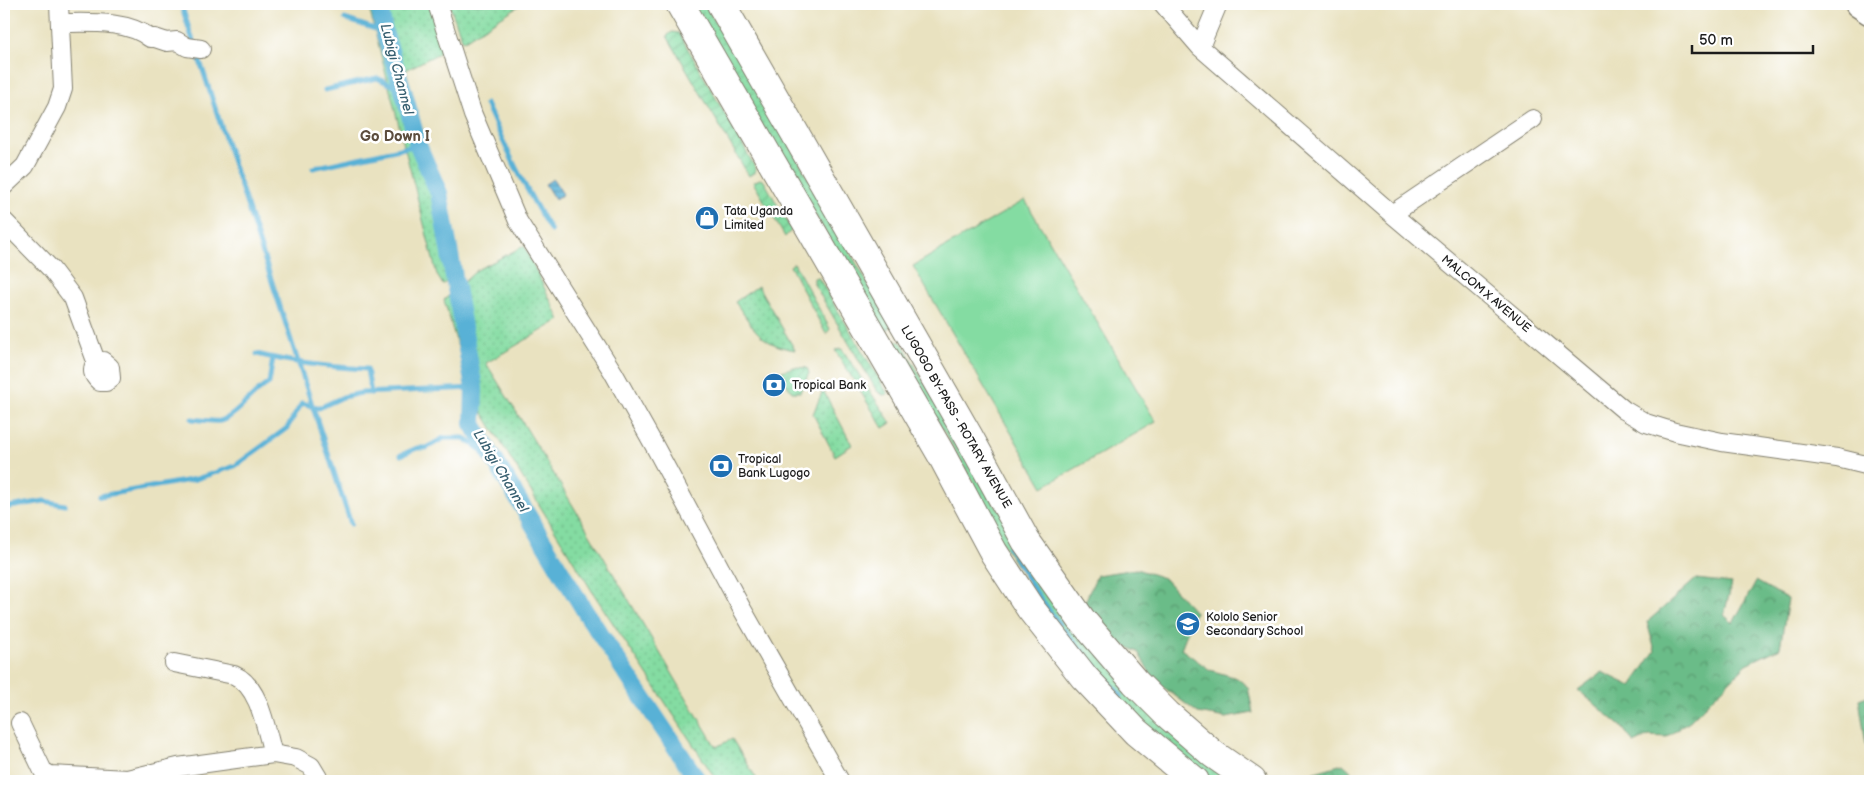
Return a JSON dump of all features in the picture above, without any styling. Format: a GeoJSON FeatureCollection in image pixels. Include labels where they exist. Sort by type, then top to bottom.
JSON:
{"type":"FeatureCollection","features":[{"type":"Feature","properties":{"kind":"main road"},"geometry":{"type":"LineString","coordinates":[[680,4],[941,454],[994,553],[1030,608],[1084,677],[1136,732],[1194,781]]}},
{"type":"Feature","properties":{"kind":"main road","name":"LUGOGO BY-PASS - ROTARY AVENUE"},"geometry":{"type":"LineString","coordinates":[[721,4],[1026,541],[1081,619],[1136,682],[1167,714],[1213,754],[1252,781]]}},
{"type":"Feature","properties":{"kind":"main road"},"geometry":{"type":"LineString","coordinates":[[880,348],[890,334],[906,329]]}},
{"type":"Feature","properties":{"kind":"street"},"geometry":{"type":"LineString","coordinates":[[4,186],[25,166],[57,107],[63,89],[59,4]]}},
{"type":"Feature","properties":{"kind":"street"},"geometry":{"type":"LineString","coordinates":[[437,4],[473,116],[518,221],[617,380],[659,453],[738,601],[840,781]]}},
{"type":"Feature","properties":{"kind":"street","name":"MALCOM X AVENUE"},"geometry":{"type":"LineString","coordinates":[[1162,4],[1200,47],[1392,214],[1624,410],[1646,423],[1722,442],[1837,458],[1870,466]]}},
{"type":"Feature","properties":{"kind":"street"},"geometry":{"type":"LineString","coordinates":[[1200,47],[1218,4]]}},
{"type":"Feature","properties":{"kind":"street"},"geometry":{"type":"LineString","coordinates":[[1858,4],[1870,12]]}},
{"type":"Feature","properties":{"kind":"street"},"geometry":{"type":"LineString","coordinates":[[61,23],[110,23],[145,34],[150,38],[167,42],[177,41],[186,47],[201,49]]}},
{"type":"Feature","properties":{"kind":"street"},"geometry":{"type":"LineString","coordinates":[[1392,214],[1533,119]]}},
{"type":"Feature","properties":{"kind":"street"},"geometry":{"type":"LineString","coordinates":[[4,221],[51,269],[73,298],[96,361]]}},
{"type":"Feature","properties":{"kind":"street"},"geometry":{"type":"LineString","coordinates":[[174,663],[241,678],[258,702],[273,754]]}},
{"type":"Feature","properties":{"kind":"street"},"geometry":{"type":"LineString","coordinates":[[20,723],[43,771],[50,775],[127,779],[178,767],[273,754],[296,758],[311,766],[320,781]]}},
{"type":"Feature","properties":{"kind":"green space"},"geometry":{"type":"Polygon","coordinates":[[[368,4],[431,4],[445,50],[406,70],[451,236],[453,275],[443,285],[437,275],[368,4]]]}},
{"type":"Feature","properties":{"kind":"green space"},"geometry":{"type":"Polygon","coordinates":[[[449,4],[522,4],[463,41],[449,4]]]}},
{"type":"Feature","properties":{"kind":"green space"},"geometry":{"type":"Polygon","coordinates":[[[690,4],[704,4],[764,99],[891,325],[885,333],[690,4]]]}},
{"type":"Feature","properties":{"kind":"green space"},"geometry":{"type":"Polygon","coordinates":[[[672,32],[679,33],[755,167],[755,172],[749,176],[667,36],[672,32]]]}},
{"type":"Feature","properties":{"kind":"green space"},"geometry":{"type":"Polygon","coordinates":[[[760,179],[764,181],[791,229],[785,237],[753,182],[760,179]]]}},
{"type":"Feature","properties":{"kind":"green space"},"geometry":{"type":"Polygon","coordinates":[[[1025,200],[1156,422],[1043,487],[913,266],[1025,200]]]}},
{"type":"Feature","properties":{"kind":"green space"},"geometry":{"type":"Polygon","coordinates":[[[524,246],[560,320],[486,363],[716,747],[732,739],[758,781],[717,781],[595,596],[472,395],[444,300],[477,270],[524,246]]]}},
{"type":"Feature","properties":{"kind":"green space"},"geometry":{"type":"Polygon","coordinates":[[[794,263],[830,329],[826,334],[790,266],[794,263]]]}},
{"type":"Feature","properties":{"kind":"green space"},"geometry":{"type":"Polygon","coordinates":[[[818,277],[888,394],[883,395],[877,391],[814,284],[814,278],[818,277]]]}},
{"type":"Feature","properties":{"kind":"green space"},"geometry":{"type":"Polygon","coordinates":[[[758,286],[795,350],[773,344],[765,339],[753,327],[735,302],[758,286]]]}},
{"type":"Feature","properties":{"kind":"green space"},"geometry":{"type":"Polygon","coordinates":[[[897,341],[902,343],[991,500],[1236,781],[1210,781],[1171,751],[1074,651],[987,521],[973,482],[897,351],[895,344],[897,341]]]}},
{"type":"Feature","properties":{"kind":"green space"},"geometry":{"type":"Polygon","coordinates":[[[842,349],[891,423],[883,428],[835,350],[842,349]]]}},
{"type":"Feature","properties":{"kind":"green space"},"geometry":{"type":"Polygon","coordinates":[[[794,367],[807,368],[809,373],[800,392],[792,392],[781,377],[782,371],[794,367]]]}},
{"type":"Feature","properties":{"kind":"green space"},"geometry":{"type":"Polygon","coordinates":[[[823,390],[852,445],[835,456],[813,414],[823,390]]]}},
{"type":"Feature","properties":{"kind":"green space"},"geometry":{"type":"Polygon","coordinates":[[[1136,569],[1164,578],[1195,612],[1181,649],[1210,670],[1237,678],[1248,687],[1253,713],[1226,718],[1198,713],[1154,680],[1138,652],[1111,639],[1084,604],[1097,575],[1136,569]]]}},
{"type":"Feature","properties":{"kind":"green space"},"geometry":{"type":"Polygon","coordinates":[[[1696,579],[1732,583],[1724,615],[1733,623],[1756,581],[1788,599],[1780,648],[1747,664],[1691,720],[1667,737],[1649,736],[1634,743],[1621,726],[1578,690],[1602,672],[1631,686],[1655,651],[1647,622],[1696,579]]]}},
{"type":"Feature","properties":{"kind":"green space"},"geometry":{"type":"Polygon","coordinates":[[[1870,695],[1870,746],[1866,744],[1859,699],[1870,695]]]}},
{"type":"Feature","properties":{"kind":"green space"},"geometry":{"type":"Polygon","coordinates":[[[1343,764],[1362,781],[1302,781],[1301,776],[1343,764]]]}},
{"type":"Feature","properties":{"kind":"water"},"geometry":{"type":"Polygon","coordinates":[[[553,179],[563,194],[555,200],[545,184],[553,179]]]}},
{"type":"Feature","properties":{"kind":"waterway"},"geometry":{"type":"LineString","coordinates":[[181,4],[194,44]]}},
{"type":"Feature","properties":{"kind":"waterway","name":"Lubigi Channel"},"geometry":{"type":"LineString","coordinates":[[379,4],[384,32],[418,145],[439,193],[474,388],[473,424],[586,613],[698,781]]}},
{"type":"Feature","properties":{"kind":"waterway"},"geometry":{"type":"LineString","coordinates":[[345,19],[384,32]]}},
{"type":"Feature","properties":{"kind":"waterway"},"geometry":{"type":"LineString","coordinates":[[197,52],[351,524]]}},
{"type":"Feature","properties":{"kind":"waterway"},"geometry":{"type":"LineString","coordinates":[[325,90],[377,78],[403,90]]}},
{"type":"Feature","properties":{"kind":"waterway"},"geometry":{"type":"LineString","coordinates":[[486,104],[525,185],[551,231]]}},
{"type":"Feature","properties":{"kind":"waterway"},"geometry":{"type":"LineString","coordinates":[[313,168],[418,145]]}},
{"type":"Feature","properties":{"kind":"waterway"},"geometry":{"type":"LineString","coordinates":[[257,354],[311,364],[367,369],[371,393]]}},
{"type":"Feature","properties":{"kind":"waterway"},"geometry":{"type":"LineString","coordinates":[[192,419],[220,421],[232,415],[269,383],[273,358]]}},
{"type":"Feature","properties":{"kind":"waterway"},"geometry":{"type":"LineString","coordinates":[[100,496],[196,479],[235,466],[287,428],[302,403],[319,408],[343,397],[361,393],[474,388]]}},
{"type":"Feature","properties":{"kind":"waterway"},"geometry":{"type":"LineString","coordinates":[[401,455],[417,448],[426,448],[444,438],[464,438],[494,459]]}},
{"type":"Feature","properties":{"kind":"waterway"},"geometry":{"type":"LineString","coordinates":[[4,508],[44,501],[65,505]]}},
{"type":"Feature","properties":{"kind":"waterway"},"geometry":{"type":"LineString","coordinates":[[1009,547],[1033,588],[1059,624]]}},
{"type":"Feature","properties":{"kind":"waterway"},"geometry":{"type":"LineString","coordinates":[[1064,630],[1121,696]]}},
{"type":"Feature","properties":{"kind":"place","name":"Tata Uganda Limited"},"geometry":{"type":"Point","coordinates":[707,218]}},
{"type":"Feature","properties":{"kind":"place","name":"Tropical Bank"},"geometry":{"type":"Point","coordinates":[774,385]}},
{"type":"Feature","properties":{"kind":"place","name":"Tropical Bank Lugogo"},"geometry":{"type":"Point","coordinates":[721,466]}},
{"type":"Feature","properties":{"kind":"place","name":"Kololo Senior Secondary School"},"geometry":{"type":"Point","coordinates":[1188,624]}},
{"type":"Feature","properties":{"kind":"district","name":"Go Down I"},"geometry":{"type":"Point","coordinates":[395,136]}}]}
